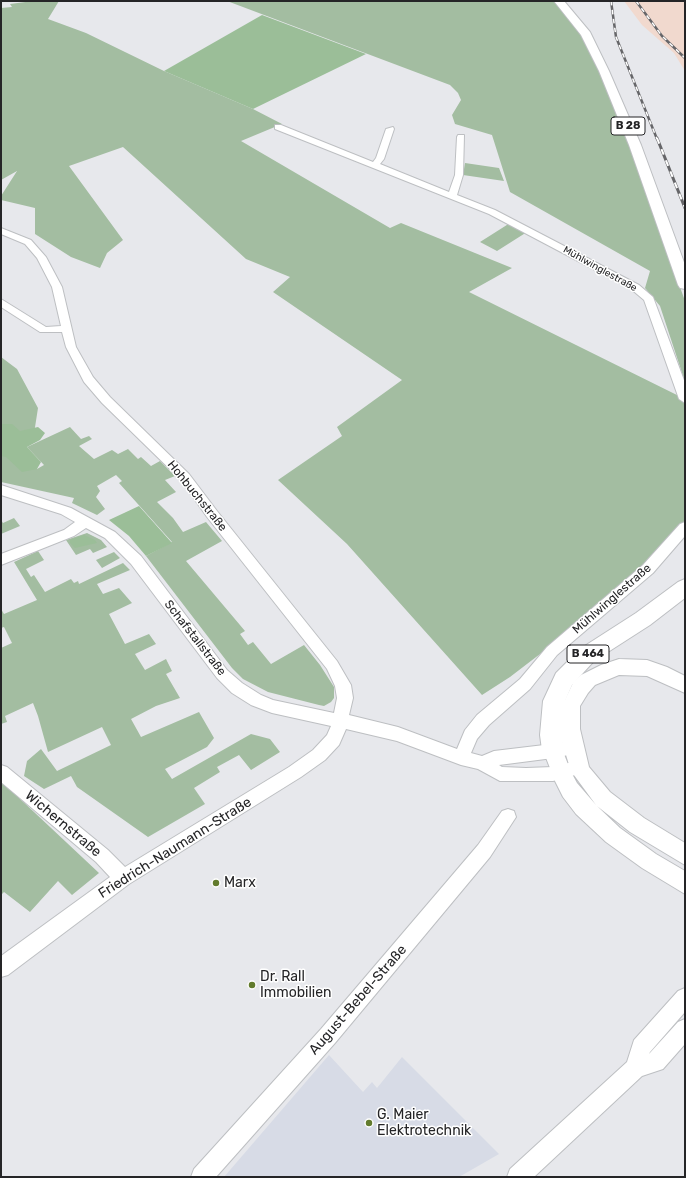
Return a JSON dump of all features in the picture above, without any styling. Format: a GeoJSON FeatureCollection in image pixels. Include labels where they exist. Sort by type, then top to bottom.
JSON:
{"type":"FeatureCollection","features":[{"type":"Feature","properties":{"kind":"highway","name":"B 28"},"geometry":{"type":"LineString","coordinates":[[559,1],[586,34],[604,71],[643,167],[685,285]]}},
{"type":"Feature","properties":{"kind":"highway","name":"B 28"},"geometry":{"type":"LineString","coordinates":[[568,1],[588,23],[608,58],[659,177]]}},
{"type":"Feature","properties":{"kind":"highway","name":"B 464"},"geometry":{"type":"LineString","coordinates":[[553,750],[551,735],[554,701],[564,679],[587,655],[649,615],[685,587]]}},
{"type":"Feature","properties":{"kind":"main road"},"geometry":{"type":"LineString","coordinates":[[685,685],[662,672],[647,668],[619,668],[596,674],[581,687],[571,706],[570,729],[574,748],[570,770],[590,786],[616,811],[685,855]]}},
{"type":"Feature","properties":{"kind":"main road","name":"B 464"},"geometry":{"type":"LineString","coordinates":[[553,750],[570,770],[570,790],[598,822],[632,849],[684,884]]}},
{"type":"Feature","properties":{"kind":"street","name":"Mühlwinglestraße"},"geometry":{"type":"LineString","coordinates":[[278,127],[502,216],[625,281],[644,294],[652,306],[685,399]]}},
{"type":"Feature","properties":{"kind":"street"},"geometry":{"type":"LineString","coordinates":[[374,166],[380,159],[390,129]]}},
{"type":"Feature","properties":{"kind":"street"},"geometry":{"type":"LineString","coordinates":[[452,196],[459,175],[461,137]]}},
{"type":"Feature","properties":{"kind":"street","name":"Hohbuchstraße"},"geometry":{"type":"LineString","coordinates":[[1,231],[16,237],[35,248],[56,282],[62,302],[66,329],[71,347],[88,379],[112,406],[185,477],[212,514],[332,665],[339,676],[345,692],[341,722]]}},
{"type":"Feature","properties":{"kind":"street"},"geometry":{"type":"LineString","coordinates":[[1,302],[44,330],[66,329]]}},
{"type":"Feature","properties":{"kind":"street","name":"Schafstallstraße"},"geometry":{"type":"LineString","coordinates":[[1,490],[46,504],[86,521],[110,535],[130,553],[222,674],[237,688],[251,697],[272,706],[384,730],[461,758],[482,763],[495,771],[504,774],[526,775],[570,770]]}},
{"type":"Feature","properties":{"kind":"street"},"geometry":{"type":"LineString","coordinates":[[1,560],[69,533],[86,521]]}},
{"type":"Feature","properties":{"kind":"street","name":"Mühlwinglestraße"},"geometry":{"type":"LineString","coordinates":[[461,758],[471,735],[483,720],[520,688],[552,651],[648,569],[685,527]]}},
{"type":"Feature","properties":{"kind":"street","name":"Friedrich-Naumann-Straße"},"geometry":{"type":"LineString","coordinates":[[1,968],[123,878],[308,763],[328,746],[341,722]]}},
{"type":"Feature","properties":{"kind":"street"},"geometry":{"type":"LineString","coordinates":[[482,763],[494,758],[574,748]]}},
{"type":"Feature","properties":{"kind":"street","name":"Wichernstraße"},"geometry":{"type":"LineString","coordinates":[[1,772],[102,856],[123,878]]}},
{"type":"Feature","properties":{"kind":"street","name":"August-Bebel-Straße"},"geometry":{"type":"LineString","coordinates":[[202,1177],[328,1036],[484,851],[508,817]]}},
{"type":"Feature","properties":{"kind":"street"},"geometry":{"type":"LineString","coordinates":[[636,1068],[641,1047],[685,998]]}},
{"type":"Feature","properties":{"kind":"street"},"geometry":{"type":"LineString","coordinates":[[518,1177],[636,1068],[656,1062],[685,1029]]}},
{"type":"Feature","properties":{"kind":"shaded area"},"geometry":{"type":"Polygon","coordinates":[[[624,1],[685,1],[685,71],[674,53],[642,25],[624,1]]]}},
{"type":"Feature","properties":{"kind":"shaded area","name":"G. Maier Elektrotechnik"},"geometry":{"type":"Polygon","coordinates":[[[329,1055],[363,1092],[372,1082],[377,1088],[402,1057],[499,1154],[459,1177],[224,1177],[329,1055]]]}},
{"type":"Feature","properties":{"kind":"green space"},"geometry":{"type":"Polygon","coordinates":[[[33,1],[59,1],[48,19],[86,33],[164,71],[253,109],[282,124],[241,141],[390,228],[401,223],[512,268],[469,292],[685,399],[685,525],[646,568],[540,654],[510,677],[482,695],[347,544],[278,480],[342,436],[337,427],[402,380],[273,292],[290,277],[246,259],[123,147],[69,166],[123,240],[107,253],[100,268],[71,257],[35,234],[35,208],[1,200],[1,196],[17,171],[1,180],[1,8],[12,7],[10,4],[33,1]]]}},
{"type":"Feature","properties":{"kind":"green space"},"geometry":{"type":"Polygon","coordinates":[[[227,1],[554,1],[575,25],[594,57],[629,145],[685,301],[685,382],[660,306],[645,288],[650,271],[510,192],[492,135],[455,124],[452,115],[461,100],[458,93],[450,85],[227,1]]]}},
{"type":"Feature","properties":{"kind":"green space"},"geometry":{"type":"Polygon","coordinates":[[[262,15],[366,54],[253,109],[164,71],[262,15]]]}},
{"type":"Feature","properties":{"kind":"green space"},"geometry":{"type":"Polygon","coordinates":[[[465,163],[499,168],[504,181],[463,175],[465,163]]]}},
{"type":"Feature","properties":{"kind":"green space"},"geometry":{"type":"Polygon","coordinates":[[[510,223],[527,232],[497,251],[480,242],[510,223]]]}},
{"type":"Feature","properties":{"kind":"green space"},"geometry":{"type":"Polygon","coordinates":[[[1,357],[17,369],[38,408],[33,440],[14,450],[37,469],[44,465],[27,447],[70,427],[81,439],[89,436],[92,439],[79,446],[94,459],[112,450],[118,454],[128,449],[138,459],[141,457],[151,466],[160,461],[175,476],[165,480],[176,492],[157,502],[173,518],[183,532],[206,522],[222,541],[186,561],[245,631],[240,634],[248,645],[253,642],[271,664],[304,645],[320,665],[334,687],[334,698],[331,702],[324,706],[268,692],[243,679],[232,668],[146,556],[172,542],[119,483],[122,481],[116,475],[97,486],[100,491],[96,497],[105,509],[97,515],[72,503],[74,498],[1,482],[1,357]]]}},
{"type":"Feature","properties":{"kind":"green space"},"geometry":{"type":"Polygon","coordinates":[[[1,424],[12,424],[20,431],[38,427],[45,433],[40,440],[27,447],[41,462],[37,469],[22,472],[6,457],[1,456],[1,424]]]}},
{"type":"Feature","properties":{"kind":"green space"},"geometry":{"type":"Polygon","coordinates":[[[139,506],[172,543],[146,556],[129,536],[109,520],[139,506]]]}},
{"type":"Feature","properties":{"kind":"green space"},"geometry":{"type":"Polygon","coordinates":[[[14,518],[20,526],[1,534],[1,520],[3,523],[14,518]]]}},
{"type":"Feature","properties":{"kind":"green space"},"geometry":{"type":"Polygon","coordinates":[[[87,533],[101,540],[107,547],[93,553],[90,549],[76,555],[66,540],[87,533]]]}},
{"type":"Feature","properties":{"kind":"green space"},"geometry":{"type":"Polygon","coordinates":[[[84,535],[95,540],[97,543],[75,548],[70,543],[70,540],[84,535]]]}},
{"type":"Feature","properties":{"kind":"green space"},"geometry":{"type":"Polygon","coordinates":[[[38,551],[44,560],[26,569],[31,577],[34,575],[45,592],[71,579],[74,583],[78,581],[79,584],[123,563],[130,570],[97,584],[103,594],[119,588],[132,603],[109,614],[125,644],[149,634],[156,644],[135,654],[145,670],[166,659],[172,671],[166,674],[180,698],[156,706],[131,719],[141,737],[199,712],[214,738],[207,747],[165,769],[172,779],[251,734],[270,739],[280,752],[251,770],[239,755],[217,767],[220,772],[194,788],[205,804],[148,837],[77,787],[71,776],[44,789],[24,776],[27,761],[41,749],[57,771],[111,745],[102,727],[48,752],[33,703],[5,716],[7,722],[1,724],[1,648],[12,643],[4,627],[1,628],[1,609],[4,614],[37,600],[14,562],[38,551]]]}},
{"type":"Feature","properties":{"kind":"green space"},"geometry":{"type":"Polygon","coordinates":[[[114,552],[120,558],[102,568],[96,560],[114,552]]]}},
{"type":"Feature","properties":{"kind":"green space"},"geometry":{"type":"Polygon","coordinates":[[[1,781],[99,873],[72,895],[58,881],[30,912],[4,892],[1,895],[1,781]]]}},
{"type":"Feature","properties":{"kind":"railway"},"geometry":{"type":"LineString","coordinates":[[611,1],[616,37],[657,139]]}},
{"type":"Feature","properties":{"kind":"railway"},"geometry":{"type":"LineString","coordinates":[[636,1],[662,36],[685,58]]}},
{"type":"Feature","properties":{"kind":"railway"},"geometry":{"type":"LineString","coordinates":[[657,138],[685,208]]}},
{"type":"Feature","properties":{"kind":"place","name":"Marx"},"geometry":{"type":"Point","coordinates":[216,883]}},
{"type":"Feature","properties":{"kind":"place","name":"Dr. Rall Immobilien"},"geometry":{"type":"Point","coordinates":[252,985]}},
{"type":"Feature","properties":{"kind":"place","name":"G. Maier Elektrotechnik"},"geometry":{"type":"Point","coordinates":[369,1123]}}]}
